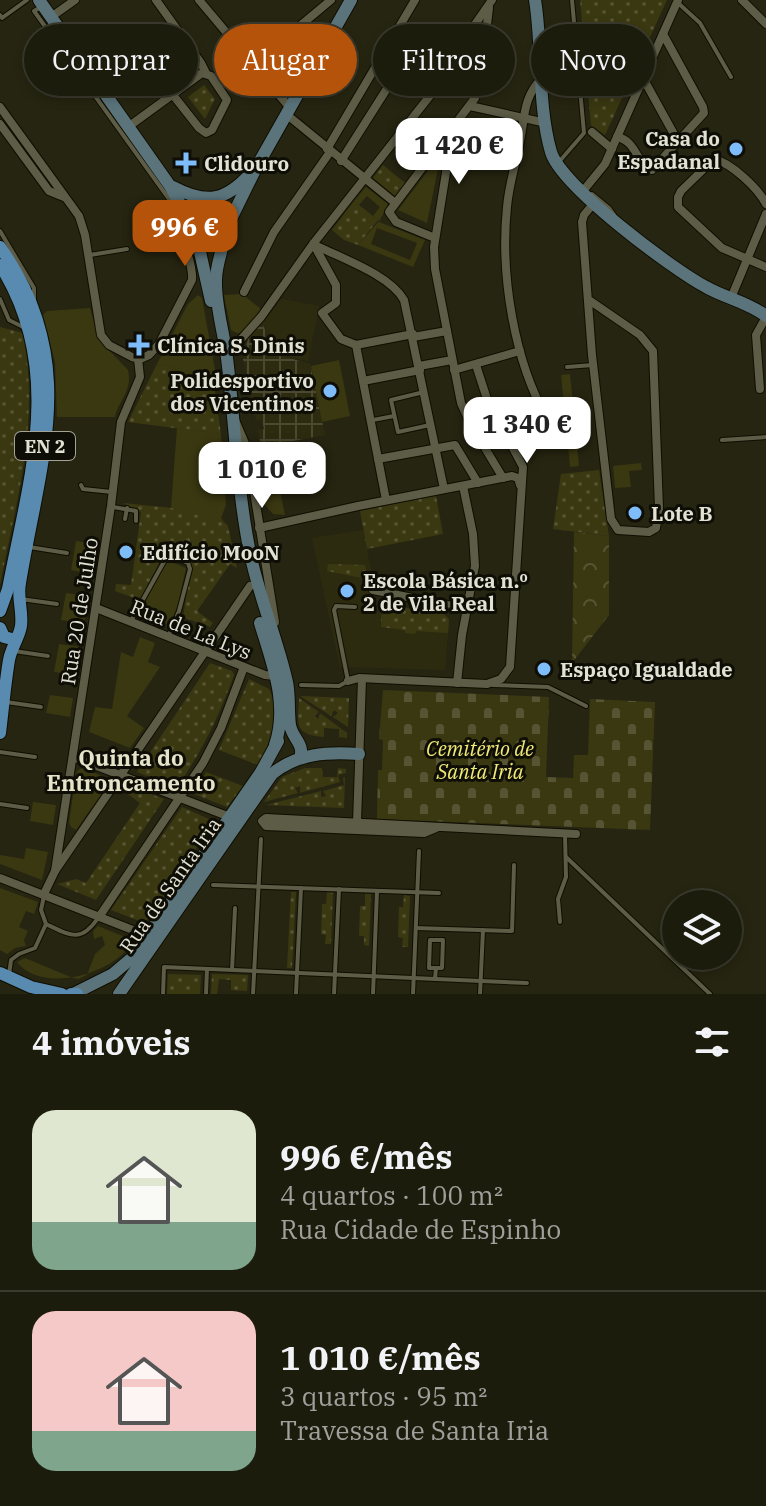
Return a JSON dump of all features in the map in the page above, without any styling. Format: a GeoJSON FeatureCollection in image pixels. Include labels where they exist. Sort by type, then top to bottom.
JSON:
{"type":"FeatureCollection","features":[{"type":"Feature","properties":{"kind":"main road"},"geometry":{"type":"LineString","coordinates":[[535,0],[537,24]]}},
{"type":"Feature","properties":{"kind":"main road"},"geometry":{"type":"LineString","coordinates":[[213,294],[225,231],[347,1]]}},
{"type":"Feature","properties":{"kind":"main road","name":"Rua de Santa Iria"},"geometry":{"type":"LineString","coordinates":[[41,3],[170,186],[195,232],[227,355],[249,550],[280,654],[289,693],[291,726],[298,747]]}},
{"type":"Feature","properties":{"kind":"main road"},"geometry":{"type":"LineString","coordinates":[[544,96],[550,150],[557,164],[594,203],[696,282],[764,313]]}},
{"type":"Feature","properties":{"kind":"main road"},"geometry":{"type":"LineString","coordinates":[[170,186],[195,197],[218,197],[237,188],[256,168]]}},
{"type":"Feature","properties":{"kind":"main road"},"geometry":{"type":"LineString","coordinates":[[209,210],[221,214],[225,231],[216,241],[208,242],[195,232],[196,218],[201,212],[209,210]]}},
{"type":"Feature","properties":{"kind":"main road","name":"EN 2"},"geometry":{"type":"LineString","coordinates":[[0,247],[19,277],[32,307],[45,354],[49,411],[0,733]]}},
{"type":"Feature","properties":{"kind":"main road","name":"EN 2"},"geometry":{"type":"LineString","coordinates":[[0,265],[19,299],[30,330],[38,372],[38,423],[8,589],[1,609]]}},
{"type":"Feature","properties":{"kind":"main road","name":"Rua de Santa Iria"},"geometry":{"type":"LineString","coordinates":[[74,994],[121,969],[148,936],[274,747],[281,709],[237,522],[213,294]]}},
{"type":"Feature","properties":{"kind":"main road"},"geometry":{"type":"LineString","coordinates":[[0,628],[4,637],[16,640],[14,610],[1,609]]}},
{"type":"Feature","properties":{"kind":"main road"},"geometry":{"type":"LineString","coordinates":[[298,747],[295,763],[287,765],[276,758],[274,747],[282,738],[298,747],[322,752],[359,754]]}},
{"type":"Feature","properties":{"kind":"main road","name":"Rua de Santa Iria"},"geometry":{"type":"LineString","coordinates":[[119,994],[266,782],[275,771],[287,765]]}},
{"type":"Feature","properties":{"kind":"main road"},"geometry":{"type":"LineString","coordinates":[[6,974],[24,994]]}},
{"type":"Feature","properties":{"kind":"main road"},"geometry":{"type":"LineString","coordinates":[[6,974],[41,990],[62,994]]}},
{"type":"Feature","properties":{"kind":"street"},"geometry":{"type":"LineString","coordinates":[[51,17],[75,0]]}},
{"type":"Feature","properties":{"kind":"street"},"geometry":{"type":"LineString","coordinates":[[156,0],[227,100],[210,132],[200,130],[174,96]]}},
{"type":"Feature","properties":{"kind":"street"},"geometry":{"type":"LineString","coordinates":[[199,0],[219,24]]}},
{"type":"Feature","properties":{"kind":"street"},"geometry":{"type":"LineString","coordinates":[[302,24],[331,0]]}},
{"type":"Feature","properties":{"kind":"street"},"geometry":{"type":"LineString","coordinates":[[244,292],[276,229],[329,151],[415,0]]}},
{"type":"Feature","properties":{"kind":"street"},"geometry":{"type":"LineString","coordinates":[[742,0],[766,24]]}},
{"type":"Feature","properties":{"kind":"street"},"geometry":{"type":"LineString","coordinates":[[474,24],[488,1]]}},
{"type":"Feature","properties":{"kind":"street"},"geometry":{"type":"LineString","coordinates":[[435,238],[392,219],[389,212],[470,106],[480,82],[488,1]]}},
{"type":"Feature","properties":{"kind":"street"},"geometry":{"type":"LineString","coordinates":[[655,52],[678,1]]}},
{"type":"Feature","properties":{"kind":"street"},"geometry":{"type":"LineString","coordinates":[[617,137],[630,142],[649,170],[656,168],[701,117],[703,107],[663,34]]}},
{"type":"Feature","properties":{"kind":"street"},"geometry":{"type":"LineString","coordinates":[[198,78],[206,73]]}},
{"type":"Feature","properties":{"kind":"street"},"geometry":{"type":"LineString","coordinates":[[531,91],[523,117],[506,215],[509,282],[520,351],[532,390],[548,420]]}},
{"type":"Feature","properties":{"kind":"street"},"geometry":{"type":"LineString","coordinates":[[128,127],[172,96]]}},
{"type":"Feature","properties":{"kind":"street"},"geometry":{"type":"LineString","coordinates":[[277,96],[329,151],[394,202]]}},
{"type":"Feature","properties":{"kind":"street"},"geometry":{"type":"LineString","coordinates":[[341,161],[383,96]]}},
{"type":"Feature","properties":{"kind":"street"},"geometry":{"type":"LineString","coordinates":[[227,355],[264,313],[313,244],[430,96]]}},
{"type":"Feature","properties":{"kind":"street"},"geometry":{"type":"LineString","coordinates":[[583,191],[601,170],[635,96]]}},
{"type":"Feature","properties":{"kind":"street"},"geometry":{"type":"LineString","coordinates":[[653,96],[675,136]]}},
{"type":"Feature","properties":{"kind":"street"},"geometry":{"type":"LineString","coordinates":[[470,106],[546,123]]}},
{"type":"Feature","properties":{"kind":"street"},"geometry":{"type":"LineString","coordinates":[[0,107],[67,198],[80,221],[99,331],[119,350],[138,359],[157,348],[192,280],[181,227],[186,212]]}},
{"type":"Feature","properties":{"kind":"street"},"geometry":{"type":"LineString","coordinates":[[0,124],[49,191],[67,198]]}},
{"type":"Feature","properties":{"kind":"street"},"geometry":{"type":"LineString","coordinates":[[453,129],[434,261],[461,403],[503,478]]}},
{"type":"Feature","properties":{"kind":"street"},"geometry":{"type":"LineString","coordinates":[[592,132],[612,149]]}},
{"type":"Feature","properties":{"kind":"street"},"geometry":{"type":"LineString","coordinates":[[766,204],[760,194],[723,162],[714,159],[678,197],[680,211],[722,248],[766,267]]}},
{"type":"Feature","properties":{"kind":"street"},"geometry":{"type":"LineString","coordinates":[[589,300],[640,335],[653,351],[659,508],[654,531],[623,531],[612,525],[594,365],[582,221],[594,203]]}},
{"type":"Feature","properties":{"kind":"street"},"geometry":{"type":"LineString","coordinates":[[731,298],[766,214]]}},
{"type":"Feature","properties":{"kind":"street"},"geometry":{"type":"LineString","coordinates":[[313,244],[376,276],[396,289],[404,300],[444,489]]}},
{"type":"Feature","properties":{"kind":"street"},"geometry":{"type":"LineString","coordinates":[[313,244],[336,285],[336,303],[322,313],[341,339],[356,345],[447,331]]}},
{"type":"Feature","properties":{"kind":"street"},"geometry":{"type":"LineString","coordinates":[[760,389],[756,335],[764,313]]}},
{"type":"Feature","properties":{"kind":"street"},"geometry":{"type":"LineString","coordinates":[[356,345],[386,500]]}},
{"type":"Feature","properties":{"kind":"street"},"geometry":{"type":"LineString","coordinates":[[363,381],[419,368],[476,365],[520,351]]}},
{"type":"Feature","properties":{"kind":"street","name":"Rua 20 de Julho"},"geometry":{"type":"LineString","coordinates":[[55,871],[113,493],[122,415],[141,374],[138,359]]}},
{"type":"Feature","properties":{"kind":"street"},"geometry":{"type":"LineString","coordinates":[[348,681],[487,684],[506,675],[513,658],[522,462],[487,399],[476,365]]}},
{"type":"Feature","properties":{"kind":"street"},"geometry":{"type":"LineString","coordinates":[[234,419],[247,448],[280,654]]}},
{"type":"Feature","properties":{"kind":"street"},"geometry":{"type":"LineString","coordinates":[[378,459],[455,445],[478,483]]}},
{"type":"Feature","properties":{"kind":"street"},"geometry":{"type":"LineString","coordinates":[[259,528],[503,478],[517,478],[520,490]]}},
{"type":"Feature","properties":{"kind":"street"},"geometry":{"type":"LineString","coordinates":[[457,683],[475,548],[463,486]]}},
{"type":"Feature","properties":{"kind":"street"},"geometry":{"type":"LineString","coordinates":[[44,894],[55,871],[250,586]]}},
{"type":"Feature","properties":{"kind":"street"},"geometry":{"type":"LineString","coordinates":[[373,590],[467,609]]}},
{"type":"Feature","properties":{"kind":"street","name":"Rua de La Lys"},"geometry":{"type":"LineString","coordinates":[[96,608],[204,653],[275,676]]}},
{"type":"Feature","properties":{"kind":"street"},"geometry":{"type":"LineString","coordinates":[[99,917],[212,748],[244,667]]}},
{"type":"Feature","properties":{"kind":"street"},"geometry":{"type":"LineString","coordinates":[[357,822],[362,679]]}},
{"type":"Feature","properties":{"kind":"street"},"geometry":{"type":"LineString","coordinates":[[73,757],[230,817]]}},
{"type":"Feature","properties":{"kind":"street"},"geometry":{"type":"LineString","coordinates":[[436,828],[424,833],[266,826],[262,821],[266,818],[576,834]]}},
{"type":"Feature","properties":{"kind":"street"},"geometry":{"type":"LineString","coordinates":[[0,878],[148,936]]}},
{"type":"Feature","properties":{"kind":"lane"},"geometry":{"type":"LineString","coordinates":[[0,15],[2,18],[27,0]]}},
{"type":"Feature","properties":{"kind":"lane"},"geometry":{"type":"LineString","coordinates":[[557,164],[584,133],[572,0]]}},
{"type":"Feature","properties":{"kind":"lane"},"geometry":{"type":"LineString","coordinates":[[678,1],[700,23],[731,77]]}},
{"type":"Feature","properties":{"kind":"lane"},"geometry":{"type":"LineString","coordinates":[[41,3],[34,11],[175,206],[186,212]]}},
{"type":"Feature","properties":{"kind":"lane"},"geometry":{"type":"LineString","coordinates":[[435,152],[443,153],[448,158]]}},
{"type":"Feature","properties":{"kind":"lane"},"geometry":{"type":"LineString","coordinates":[[427,162],[437,162],[445,171]]}},
{"type":"Feature","properties":{"kind":"lane"},"geometry":{"type":"LineString","coordinates":[[583,191],[592,194],[609,208],[617,221]]}},
{"type":"Feature","properties":{"kind":"lane"},"geometry":{"type":"LineString","coordinates":[[0,231],[34,288],[32,307]]}},
{"type":"Feature","properties":{"kind":"lane"},"geometry":{"type":"LineString","coordinates":[[88,255],[127,249]]}},
{"type":"Feature","properties":{"kind":"lane"},"geometry":{"type":"LineString","coordinates":[[192,280],[213,294]]}},
{"type":"Feature","properties":{"kind":"lane"},"geometry":{"type":"LineString","coordinates":[[0,299],[9,320],[30,330]]}},
{"type":"Feature","properties":{"kind":"lane"},"geometry":{"type":"LineString","coordinates":[[567,367],[594,365]]}},
{"type":"Feature","properties":{"kind":"lane"},"geometry":{"type":"LineString","coordinates":[[424,392],[391,400],[398,432],[430,425]]}},
{"type":"Feature","properties":{"kind":"lane"},"geometry":{"type":"LineString","coordinates":[[371,420],[394,416]]}},
{"type":"Feature","properties":{"kind":"lane"},"geometry":{"type":"LineString","coordinates":[[722,440],[766,437]]}},
{"type":"Feature","properties":{"kind":"lane"},"geometry":{"type":"LineString","coordinates":[[81,485],[83,489],[113,493]]}},
{"type":"Feature","properties":{"kind":"lane"},"geometry":{"type":"LineString","coordinates":[[111,506],[136,511],[136,521]]}},
{"type":"Feature","properties":{"kind":"lane"},"geometry":{"type":"LineString","coordinates":[[125,519],[127,508]]}},
{"type":"Feature","properties":{"kind":"lane"},"geometry":{"type":"LineString","coordinates":[[26,547],[67,553]]}},
{"type":"Feature","properties":{"kind":"lane"},"geometry":{"type":"LineString","coordinates":[[131,622],[165,560],[173,557],[187,563],[190,569],[179,611],[168,637]]}},
{"type":"Feature","properties":{"kind":"lane"},"geometry":{"type":"LineString","coordinates":[[19,599],[57,604]]}},
{"type":"Feature","properties":{"kind":"lane"},"geometry":{"type":"LineString","coordinates":[[301,685],[338,686],[348,681],[334,610],[337,606],[355,607]]}},
{"type":"Feature","properties":{"kind":"lane"},"geometry":{"type":"LineString","coordinates":[[16,640],[48,656]]}},
{"type":"Feature","properties":{"kind":"lane"},"geometry":{"type":"LineString","coordinates":[[487,684],[548,687],[586,706]]}},
{"type":"Feature","properties":{"kind":"lane"},"geometry":{"type":"LineString","coordinates":[[4,702],[41,707]]}},
{"type":"Feature","properties":{"kind":"lane"},"geometry":{"type":"LineString","coordinates":[[0,752],[35,757]]}},
{"type":"Feature","properties":{"kind":"lane"},"geometry":{"type":"LineString","coordinates":[[0,804],[27,808]]}},
{"type":"Feature","properties":{"kind":"lane"},"geometry":{"type":"LineString","coordinates":[[63,823],[69,836],[82,832]]}},
{"type":"Feature","properties":{"kind":"lane"},"geometry":{"type":"LineString","coordinates":[[560,922],[558,899],[566,877],[565,834]]}},
{"type":"Feature","properties":{"kind":"lane"},"geometry":{"type":"LineString","coordinates":[[253,994],[261,839]]}},
{"type":"Feature","properties":{"kind":"lane"},"geometry":{"type":"LineString","coordinates":[[413,994],[419,851]]}},
{"type":"Feature","properties":{"kind":"lane"},"geometry":{"type":"LineString","coordinates":[[566,857],[710,994]]}},
{"type":"Feature","properties":{"kind":"lane"},"geometry":{"type":"LineString","coordinates":[[416,928],[512,931],[514,865]]}},
{"type":"Feature","properties":{"kind":"lane"},"geometry":{"type":"LineString","coordinates":[[213,885],[439,893]]}},
{"type":"Feature","properties":{"kind":"lane"},"geometry":{"type":"LineString","coordinates":[[296,994],[301,888]]}},
{"type":"Feature","properties":{"kind":"lane"},"geometry":{"type":"LineString","coordinates":[[334,994],[339,889]]}},
{"type":"Feature","properties":{"kind":"lane"},"geometry":{"type":"LineString","coordinates":[[373,994],[377,891]]}},
{"type":"Feature","properties":{"kind":"lane"},"geometry":{"type":"LineString","coordinates":[[6,974],[11,960],[35,948],[46,924],[41,910],[44,894]]}},
{"type":"Feature","properties":{"kind":"lane"},"geometry":{"type":"LineString","coordinates":[[232,970],[235,908]]}},
{"type":"Feature","properties":{"kind":"lane"},"geometry":{"type":"LineString","coordinates":[[46,924],[79,936],[91,929],[99,917]]}},
{"type":"Feature","properties":{"kind":"lane"},"geometry":{"type":"LineString","coordinates":[[437,929],[437,940]]}},
{"type":"Feature","properties":{"kind":"lane"},"geometry":{"type":"LineString","coordinates":[[480,994],[483,930]]}},
{"type":"Feature","properties":{"kind":"lane"},"geometry":{"type":"LineString","coordinates":[[430,940],[443,940],[442,968],[436,968],[429,968],[430,940]]}},
{"type":"Feature","properties":{"kind":"lane"},"geometry":{"type":"LineString","coordinates":[[163,994],[164,967],[527,983]]}},
{"type":"Feature","properties":{"kind":"lane"},"geometry":{"type":"LineString","coordinates":[[435,979],[436,968]]}},
{"type":"Feature","properties":{"kind":"lane"},"geometry":{"type":"LineString","coordinates":[[206,994],[207,969]]}},
{"type":"Feature","properties":{"kind":"shaded area"},"geometry":{"type":"Polygon","coordinates":[[[282,299],[319,306],[308,361],[276,354],[262,323],[282,299]]]}},
{"type":"Feature","properties":{"kind":"shaded area"},"geometry":{"type":"Polygon","coordinates":[[[262,323],[276,354],[310,364],[325,435],[261,447],[258,430],[264,429],[262,420],[256,420],[243,359],[248,339],[262,323]]]}},
{"type":"Feature","properties":{"kind":"shaded area","name":"Escola Básica n.º 2 de Vila Real"},"geometry":{"type":"Polygon","coordinates":[[[363,530],[373,580],[368,602],[446,615],[449,624],[445,670],[340,667],[312,538],[363,530]]]}},
{"type":"Feature","properties":{"kind":"green space"},"geometry":{"type":"Polygon","coordinates":[[[580,0],[667,0],[655,26],[582,24],[580,0]]]}},
{"type":"Feature","properties":{"kind":"green space"},"geometry":{"type":"Polygon","coordinates":[[[204,85],[215,99],[205,119],[188,97],[198,96],[198,90],[204,85]]]}},
{"type":"Feature","properties":{"kind":"green space"},"geometry":{"type":"Polygon","coordinates":[[[588,96],[623,96],[605,135],[591,125],[588,96]]]}},
{"type":"Feature","properties":{"kind":"green space"},"geometry":{"type":"Polygon","coordinates":[[[383,165],[405,183],[395,196],[373,178],[383,165]]]}},
{"type":"Feature","properties":{"kind":"green space"},"geometry":{"type":"Polygon","coordinates":[[[431,167],[438,169],[427,223],[398,210],[431,167]]]}},
{"type":"Feature","properties":{"kind":"green space"},"geometry":{"type":"Polygon","coordinates":[[[366,187],[388,204],[379,222],[425,240],[413,267],[358,245],[379,221],[373,216],[380,207],[367,196],[359,205],[354,201],[366,187]],[[377,228],[371,244],[410,260],[417,243],[377,228]]]}},
{"type":"Feature","properties":{"kind":"green space"},"geometry":{"type":"Polygon","coordinates":[[[354,201],[378,220],[358,245],[344,240],[332,230],[354,201]]]}},
{"type":"Feature","properties":{"kind":"green space"},"geometry":{"type":"Polygon","coordinates":[[[242,294],[262,310],[244,332],[237,333],[231,330],[224,295],[242,294]]]}},
{"type":"Feature","properties":{"kind":"green space"},"geometry":{"type":"Polygon","coordinates":[[[198,295],[202,298],[215,370],[213,377],[194,380],[166,364],[156,366],[188,304],[198,295]]]}},
{"type":"Feature","properties":{"kind":"green space"},"geometry":{"type":"Polygon","coordinates":[[[90,308],[99,340],[128,370],[127,390],[115,417],[57,417],[55,362],[43,315],[47,311],[90,308]]]}},
{"type":"Feature","properties":{"kind":"green space"},"geometry":{"type":"Polygon","coordinates":[[[0,327],[23,333],[29,398],[24,460],[0,585],[0,327]]]}},
{"type":"Feature","properties":{"kind":"green space","name":"Polidesportivo dos Vicentinos"},"geometry":{"type":"Polygon","coordinates":[[[339,360],[350,416],[322,422],[311,366],[339,360]]]}},
{"type":"Feature","properties":{"kind":"green space"},"geometry":{"type":"Polygon","coordinates":[[[166,364],[194,380],[213,377],[221,434],[128,422],[156,366],[166,364]]]}},
{"type":"Feature","properties":{"kind":"green space"},"geometry":{"type":"Polygon","coordinates":[[[570,374],[579,466],[570,467],[561,375],[570,374]]]}},
{"type":"Feature","properties":{"kind":"green space"},"geometry":{"type":"Polygon","coordinates":[[[177,428],[221,434],[226,505],[221,518],[224,522],[171,508],[177,428]]]}},
{"type":"Feature","properties":{"kind":"green space"},"geometry":{"type":"Polygon","coordinates":[[[271,448],[285,515],[273,514],[265,505],[258,451],[271,448]]]}},
{"type":"Feature","properties":{"kind":"green space"},"geometry":{"type":"Polygon","coordinates":[[[641,463],[642,470],[629,471],[631,487],[615,488],[613,466],[641,463]]]}},
{"type":"Feature","properties":{"kind":"green space"},"geometry":{"type":"Polygon","coordinates":[[[599,470],[609,536],[553,529],[561,474],[599,470]]]}},
{"type":"Feature","properties":{"kind":"green space"},"geometry":{"type":"Polygon","coordinates":[[[436,496],[443,534],[367,549],[360,511],[436,496]]]}},
{"type":"Feature","properties":{"kind":"green space"},"geometry":{"type":"Polygon","coordinates":[[[123,503],[182,509],[228,526],[237,568],[230,564],[197,611],[213,623],[210,627],[183,617],[191,565],[182,556],[169,554],[161,559],[140,600],[115,591],[116,584],[131,585],[141,512],[123,503]]]}},
{"type":"Feature","properties":{"kind":"green space"},"geometry":{"type":"Polygon","coordinates":[[[574,532],[609,536],[609,615],[572,663],[574,532]]]}},
{"type":"Feature","properties":{"kind":"green space"},"geometry":{"type":"Polygon","coordinates":[[[76,541],[97,544],[92,574],[71,570],[76,541]]]}},
{"type":"Feature","properties":{"kind":"green space"},"geometry":{"type":"Polygon","coordinates":[[[169,561],[186,568],[169,628],[138,615],[169,561]]]}},
{"type":"Feature","properties":{"kind":"green space"},"geometry":{"type":"Polygon","coordinates":[[[328,564],[365,565],[367,579],[327,571],[328,564]]]}},
{"type":"Feature","properties":{"kind":"green space"},"geometry":{"type":"Polygon","coordinates":[[[66,593],[89,596],[84,623],[61,620],[66,593]]]}},
{"type":"Feature","properties":{"kind":"green space"},"geometry":{"type":"Polygon","coordinates":[[[382,604],[444,614],[449,619],[448,633],[416,631],[415,634],[381,627],[382,604]]]}},
{"type":"Feature","properties":{"kind":"green space"},"geometry":{"type":"Polygon","coordinates":[[[140,637],[155,643],[148,662],[160,667],[127,716],[144,728],[130,748],[89,732],[95,707],[112,709],[121,652],[133,657],[140,637]]]}},
{"type":"Feature","properties":{"kind":"green space"},"geometry":{"type":"Polygon","coordinates":[[[59,644],[81,647],[76,675],[54,672],[59,644]]]}},
{"type":"Feature","properties":{"kind":"green space"},"geometry":{"type":"Polygon","coordinates":[[[210,663],[232,671],[234,675],[209,733],[176,788],[137,772],[210,663]]]}},
{"type":"Feature","properties":{"kind":"green space"},"geometry":{"type":"Polygon","coordinates":[[[249,679],[269,689],[273,698],[274,718],[270,738],[258,765],[219,750],[249,679]]]}},
{"type":"Feature","properties":{"kind":"green space","name":"Cemitério de Santa Iria"},"geometry":{"type":"Polygon","coordinates":[[[383,690],[549,697],[546,777],[573,778],[574,755],[588,755],[590,699],[655,702],[650,830],[377,819],[378,770],[382,770],[383,740],[379,739],[383,690]]]}},
{"type":"Feature","properties":{"kind":"green space"},"geometry":{"type":"Polygon","coordinates":[[[50,695],[73,698],[70,717],[46,713],[50,695]]]}},
{"type":"Feature","properties":{"kind":"green space"},"geometry":{"type":"Polygon","coordinates":[[[300,696],[349,698],[348,727],[333,717],[338,713],[334,710],[331,716],[300,696]]]}},
{"type":"Feature","properties":{"kind":"green space"},"geometry":{"type":"Polygon","coordinates":[[[299,698],[319,712],[314,716],[318,719],[320,713],[347,733],[347,738],[339,737],[339,729],[324,728],[324,737],[302,730],[298,721],[299,698]]]}},
{"type":"Feature","properties":{"kind":"green space"},"geometry":{"type":"Polygon","coordinates":[[[83,768],[110,782],[76,830],[69,823],[76,774],[83,768]]]}},
{"type":"Feature","properties":{"kind":"green space"},"geometry":{"type":"Polygon","coordinates":[[[305,768],[322,768],[323,777],[337,777],[338,768],[346,769],[346,773],[338,775],[340,782],[300,793],[300,786],[295,788],[298,793],[264,802],[282,777],[305,768]]]}},
{"type":"Feature","properties":{"kind":"green space"},"geometry":{"type":"Polygon","coordinates":[[[206,772],[243,786],[227,807],[194,794],[206,772]]]}},
{"type":"Feature","properties":{"kind":"green space"},"geometry":{"type":"Polygon","coordinates":[[[345,777],[344,808],[266,805],[321,791],[321,797],[326,796],[323,791],[344,785],[345,777]]]}},
{"type":"Feature","properties":{"kind":"green space"},"geometry":{"type":"Polygon","coordinates":[[[129,786],[164,799],[96,900],[57,884],[76,879],[86,883],[140,803],[125,792],[129,786]]]}},
{"type":"Feature","properties":{"kind":"green space"},"geometry":{"type":"Polygon","coordinates":[[[33,802],[56,805],[53,825],[30,821],[33,802]]]}},
{"type":"Feature","properties":{"kind":"green space"},"geometry":{"type":"Polygon","coordinates":[[[182,807],[209,819],[210,828],[149,919],[142,922],[111,910],[182,807]]]}},
{"type":"Feature","properties":{"kind":"green space"},"geometry":{"type":"Polygon","coordinates":[[[26,848],[48,852],[42,880],[0,864],[0,855],[24,859],[26,848]]]}},
{"type":"Feature","properties":{"kind":"green space"},"geometry":{"type":"Polygon","coordinates":[[[0,888],[38,902],[34,914],[26,911],[19,927],[28,931],[24,940],[26,946],[15,948],[7,954],[0,950],[0,888]]]}},
{"type":"Feature","properties":{"kind":"green space"},"geometry":{"type":"Polygon","coordinates":[[[291,892],[296,892],[292,968],[287,968],[291,892]]]}},
{"type":"Feature","properties":{"kind":"green space"},"geometry":{"type":"Polygon","coordinates":[[[327,892],[333,893],[331,944],[325,944],[326,935],[321,934],[322,904],[326,904],[327,892]]]}},
{"type":"Feature","properties":{"kind":"green space"},"geometry":{"type":"Polygon","coordinates":[[[365,894],[371,894],[369,946],[364,945],[364,936],[359,936],[360,906],[365,906],[365,894]]]}},
{"type":"Feature","properties":{"kind":"green space"},"geometry":{"type":"Polygon","coordinates":[[[404,895],[410,896],[408,947],[402,947],[403,938],[398,937],[399,907],[403,907],[404,895]]]}},
{"type":"Feature","properties":{"kind":"green space"},"geometry":{"type":"Polygon","coordinates":[[[98,926],[130,939],[132,943],[122,954],[88,973],[95,954],[105,945],[102,936],[94,939],[93,931],[98,926]]]}},
{"type":"Feature","properties":{"kind":"green space"},"geometry":{"type":"Polygon","coordinates":[[[25,958],[71,977],[42,977],[28,972],[17,962],[25,958]]]}},
{"type":"Feature","properties":{"kind":"green space"},"geometry":{"type":"Polygon","coordinates":[[[168,974],[201,975],[200,994],[167,994],[168,974]]]}},
{"type":"Feature","properties":{"kind":"green space"},"geometry":{"type":"Polygon","coordinates":[[[212,974],[248,975],[247,991],[231,990],[231,980],[219,979],[217,994],[211,994],[212,974]]]}},
{"type":"Feature","properties":{"kind":"place","name":"Casa do Espadanal"},"geometry":{"type":"Point","coordinates":[736,149]}},
{"type":"Feature","properties":{"kind":"place","name":"Clidouro"},"geometry":{"type":"Point","coordinates":[186,163]}},
{"type":"Feature","properties":{"kind":"place","name":"Clínica S. Dinis"},"geometry":{"type":"Point","coordinates":[139,345]}},
{"type":"Feature","properties":{"kind":"place","name":"Polidesportivo dos Vicentinos"},"geometry":{"type":"Point","coordinates":[330,391]}},
{"type":"Feature","properties":{"kind":"place","name":"Lote B"},"geometry":{"type":"Point","coordinates":[635,513]}},
{"type":"Feature","properties":{"kind":"place","name":"Edifício MooN"},"geometry":{"type":"Point","coordinates":[126,552]}},
{"type":"Feature","properties":{"kind":"place","name":"Escola Básica n.º 2 de Vila Real"},"geometry":{"type":"Point","coordinates":[347,591]}},
{"type":"Feature","properties":{"kind":"place","name":"Espaço Igualdade"},"geometry":{"type":"Point","coordinates":[544,669]}},
{"type":"Feature","properties":{"kind":"district","name":"Quinta do Entroncamento"},"geometry":{"type":"Point","coordinates":[131,770]}}]}
